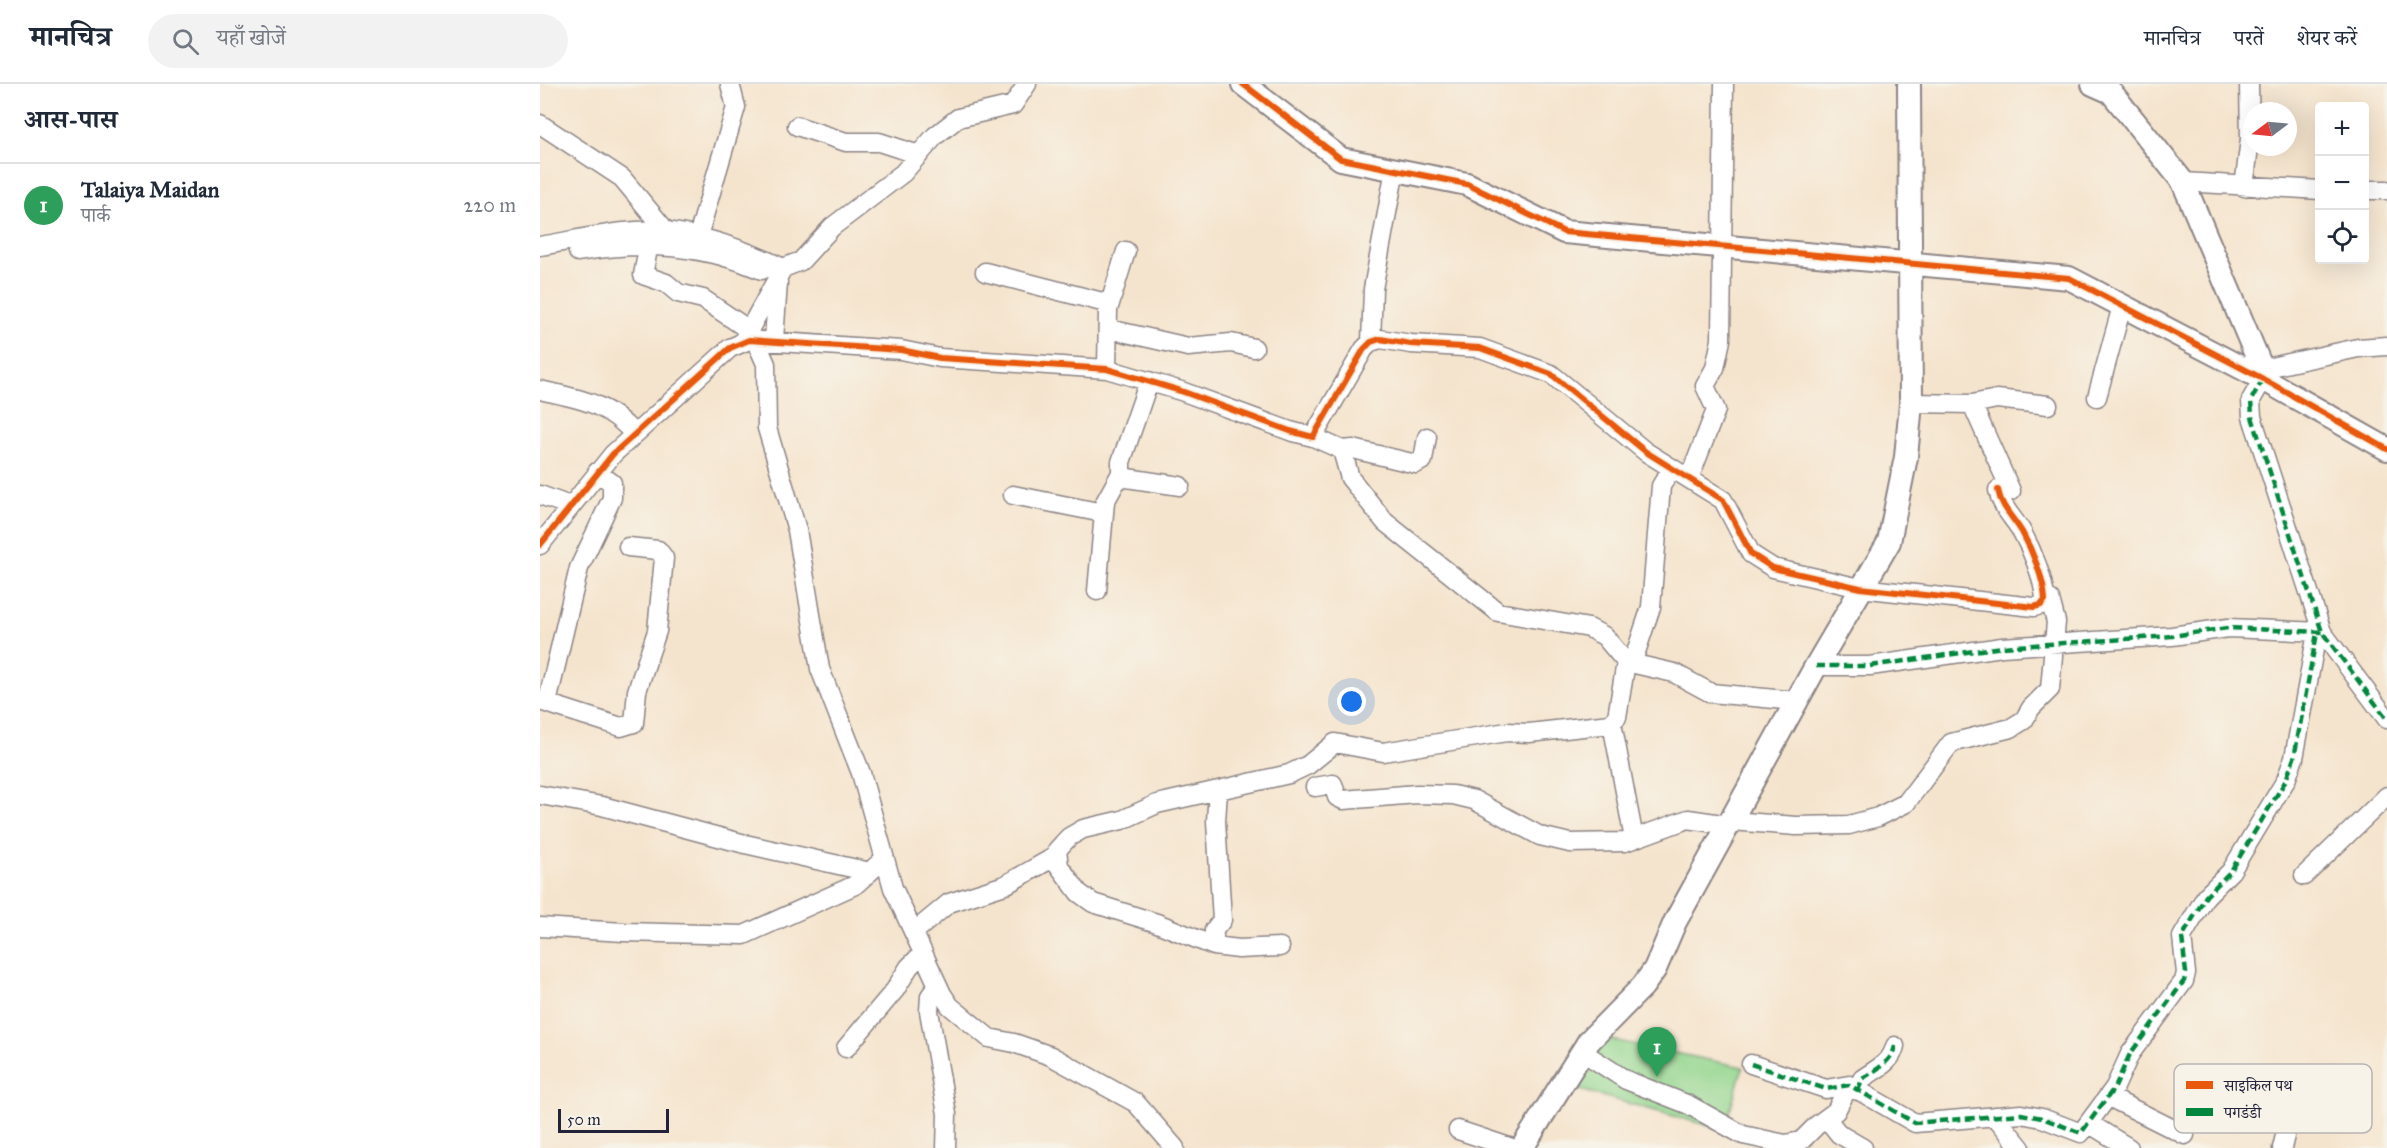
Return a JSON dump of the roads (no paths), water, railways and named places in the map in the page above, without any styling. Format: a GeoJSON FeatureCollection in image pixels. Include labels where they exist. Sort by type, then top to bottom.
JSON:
{"type":"FeatureCollection","features":[{"type":"Feature","properties":{"kind":"street"},"geometry":{"type":"LineString","coordinates":[[695,244],[736,107],[730,84]]}},
{"type":"Feature","properties":{"kind":"street"},"geometry":{"type":"LineString","coordinates":[[756,338],[780,273],[801,261],[832,227],[903,173],[935,135],[958,118],[1013,105],[1027,84]]}},
{"type":"Feature","properties":{"kind":"street"},"geometry":{"type":"LineString","coordinates":[[1243,84],[1341,159],[1467,184],[1564,232],[2069,279],[2263,374],[2387,449]]}},
{"type":"Feature","properties":{"kind":"street"},"geometry":{"type":"LineString","coordinates":[[1689,479],[1716,410],[1705,386],[1715,369],[1721,340],[1724,84]]}},
{"type":"Feature","properties":{"kind":"street"},"geometry":{"type":"LineString","coordinates":[[1458,1130],[1522,1147],[1581,1051],[1594,1034],[1643,986],[1655,969],[1675,922],[1796,701],[1860,588],[1889,542],[1908,442],[1911,403],[1908,264],[1909,84]]}},
{"type":"Feature","properties":{"kind":"street"},"geometry":{"type":"LineString","coordinates":[[2093,84],[2111,92],[2183,182],[2263,374],[2251,400],[2252,417],[2320,632],[2387,719]]}},
{"type":"Feature","properties":{"kind":"street"},"geometry":{"type":"LineString","coordinates":[[2244,187],[2250,139],[2248,84]]}},
{"type":"Feature","properties":{"kind":"street"},"geometry":{"type":"LineString","coordinates":[[540,124],[622,178],[667,232]]}},
{"type":"Feature","properties":{"kind":"street"},"geometry":{"type":"LineString","coordinates":[[797,126],[846,142],[879,142],[919,155]]}},
{"type":"Feature","properties":{"kind":"street"},"geometry":{"type":"LineString","coordinates":[[1371,342],[1372,289],[1395,170]]}},
{"type":"Feature","properties":{"kind":"street"},"geometry":{"type":"LineString","coordinates":[[2183,182],[2315,190]]}},
{"type":"Feature","properties":{"kind":"street"},"geometry":{"type":"LineString","coordinates":[[2369,190],[2387,190]]}},
{"type":"Feature","properties":{"kind":"street"},"geometry":{"type":"LineString","coordinates":[[540,246],[613,234],[667,232],[695,244]]}},
{"type":"Feature","properties":{"kind":"street"},"geometry":{"type":"LineString","coordinates":[[649,244],[643,275],[666,283],[678,294],[703,298],[756,338],[766,364],[768,428],[797,530],[815,648],[823,677],[861,773],[893,888],[938,986],[950,1006],[989,1038],[1014,1043],[1051,1056],[1136,1103],[1175,1148]]}},
{"type":"Feature","properties":{"kind":"street"},"geometry":{"type":"LineString","coordinates":[[540,258],[649,244],[734,246],[780,273]]}},
{"type":"Feature","properties":{"kind":"street"},"geometry":{"type":"LineString","coordinates":[[1107,369],[1109,328],[1107,318],[1126,251]]}},
{"type":"Feature","properties":{"kind":"street"},"geometry":{"type":"LineString","coordinates":[[985,272],[1110,304]]}},
{"type":"Feature","properties":{"kind":"street"},"geometry":{"type":"LineString","coordinates":[[756,338],[780,273]]}},
{"type":"Feature","properties":{"kind":"street"},"geometry":{"type":"LineString","coordinates":[[2097,398],[2122,306]]}},
{"type":"Feature","properties":{"kind":"street"},"geometry":{"type":"LineString","coordinates":[[1109,328],[1188,347],[1236,343],[1254,348]]}},
{"type":"Feature","properties":{"kind":"street"},"geometry":{"type":"LineString","coordinates":[[540,545],[597,472],[634,434],[730,348],[756,338],[901,350],[940,358],[1107,369],[1313,436],[1342,450],[1353,449],[1416,464],[1423,460],[1426,437]]}},
{"type":"Feature","properties":{"kind":"street"},"geometry":{"type":"LineString","coordinates":[[1313,436],[1364,349],[1371,342],[1380,339],[1412,344],[1480,348],[1542,369],[1646,452],[1723,500],[1745,545],[1763,562],[1786,573],[1860,588],[1963,601],[2034,607],[2041,605],[2045,600],[2044,590],[2028,544],[2001,502],[2005,491],[1972,404]]}},
{"type":"Feature","properties":{"kind":"street"},"geometry":{"type":"LineString","coordinates":[[2263,374],[2358,348],[2387,345]]}},
{"type":"Feature","properties":{"kind":"street"},"geometry":{"type":"LineString","coordinates":[[1097,591],[1103,513],[1109,491],[1121,473],[1121,462],[1149,381]]}},
{"type":"Feature","properties":{"kind":"street"},"geometry":{"type":"LineString","coordinates":[[540,390],[585,400],[610,411],[634,434]]}},
{"type":"Feature","properties":{"kind":"street"},"geometry":{"type":"LineString","coordinates":[[1911,403],[1972,404],[1997,399],[2048,405]]}},
{"type":"Feature","properties":{"kind":"street"},"geometry":{"type":"LineString","coordinates":[[1342,450],[1350,478],[1385,522],[1491,609],[1514,617],[1588,628],[1604,636],[1629,663],[1674,673],[1711,693],[1796,701]]}},
{"type":"Feature","properties":{"kind":"street"},"geometry":{"type":"LineString","coordinates":[[1280,946],[1239,949],[1214,946],[1156,923],[1093,903],[1078,893],[1059,866],[1057,850],[1063,842],[1083,830],[1122,820],[1157,804],[1289,774],[1308,765],[1335,743],[1383,752],[1506,732],[1529,733],[1612,723],[1617,717],[1629,663],[1651,607],[1661,486],[1672,468]]}},
{"type":"Feature","properties":{"kind":"street"},"geometry":{"type":"LineString","coordinates":[[597,472],[612,483],[612,498],[583,556],[543,702],[621,727],[634,723],[637,691],[657,631],[664,558],[658,550],[628,547]]}},
{"type":"Feature","properties":{"kind":"street"},"geometry":{"type":"LineString","coordinates":[[1121,473],[1127,478],[1180,486]]}},
{"type":"Feature","properties":{"kind":"street"},"geometry":{"type":"LineString","coordinates":[[540,495],[570,506]]}},
{"type":"Feature","properties":{"kind":"street"},"geometry":{"type":"LineString","coordinates":[[1013,495],[1103,513]]}},
{"type":"Feature","properties":{"kind":"street"},"geometry":{"type":"LineString","coordinates":[[1315,787],[1333,784],[1337,798],[1343,800],[1417,794],[1465,798],[1540,836],[1559,842],[1616,843],[1634,839],[1688,819],[1796,826],[1849,825],[1878,817],[1906,803],[1951,743],[2011,728],[2024,720],[2031,708],[2050,689],[2056,622],[2050,599]]}},
{"type":"Feature","properties":{"kind":"street"},"geometry":{"type":"LineString","coordinates":[[1816,666],[1870,666],[2002,647],[2172,636],[2228,628],[2275,628],[2320,632]]}},
{"type":"Feature","properties":{"kind":"street"},"geometry":{"type":"LineString","coordinates":[[2081,1135],[2109,1097],[2130,1054],[2184,981],[2186,974],[2181,944],[2184,932],[2213,887],[2231,871],[2286,780],[2294,758],[2313,642],[2320,632]]}},
{"type":"Feature","properties":{"kind":"street"},"geometry":{"type":"LineString","coordinates":[[1612,723],[1634,839]]}},
{"type":"Feature","properties":{"kind":"street"},"geometry":{"type":"LineString","coordinates":[[1214,946],[1214,930],[1222,920],[1216,821],[1218,790]]}},
{"type":"Feature","properties":{"kind":"street"},"geometry":{"type":"LineString","coordinates":[[540,795],[602,806],[745,844],[870,872]]}},
{"type":"Feature","properties":{"kind":"street"},"geometry":{"type":"LineString","coordinates":[[2304,876],[2387,796]]}},
{"type":"Feature","properties":{"kind":"street"},"geometry":{"type":"LineString","coordinates":[[914,932],[949,903],[1005,885],[1056,856]]}},
{"type":"Feature","properties":{"kind":"street"},"geometry":{"type":"LineString","coordinates":[[540,927],[744,935],[846,889],[884,859]]}},
{"type":"Feature","properties":{"kind":"street"},"geometry":{"type":"LineString","coordinates":[[846,1048],[895,990],[909,967],[923,953]]}},
{"type":"Feature","properties":{"kind":"street"},"geometry":{"type":"LineString","coordinates":[[938,986],[930,996],[928,1011],[947,1114],[946,1148]]}},
{"type":"Feature","properties":{"kind":"street"},"geometry":{"type":"LineString","coordinates":[[1581,1051],[1626,1080],[1689,1105],[1743,1135],[1793,1144],[1802,1141],[1836,1111],[1862,1079],[1888,1062],[1894,1054],[1895,1046]]}},
{"type":"Feature","properties":{"kind":"street"},"geometry":{"type":"LineString","coordinates":[[1751,1064],[1826,1089],[1853,1088],[1916,1123],[1995,1116],[2033,1116],[2081,1135],[2129,1148]]}},
{"type":"Feature","properties":{"kind":"street"},"geometry":{"type":"LineString","coordinates":[[2109,1097],[2174,1130]]}},
{"type":"Feature","properties":{"kind":"street"},"geometry":{"type":"LineString","coordinates":[[1995,1116],[2021,1148]]}},
{"type":"Feature","properties":{"kind":"street"},"geometry":{"type":"LineString","coordinates":[[1827,1119],[1839,1134],[1863,1148]]}},
{"type":"Feature","properties":{"kind":"street"},"geometry":{"type":"LineString","coordinates":[[2181,1133],[2185,1135]]}},
{"type":"Feature","properties":{"kind":"street"},"geometry":{"type":"LineString","coordinates":[[2282,1148],[2286,1133]]}},
{"type":"Feature","properties":{"kind":"place","name":"Talaiya Maidan"},"geometry":{"type":"Point","coordinates":[1657,1077]}}]}
